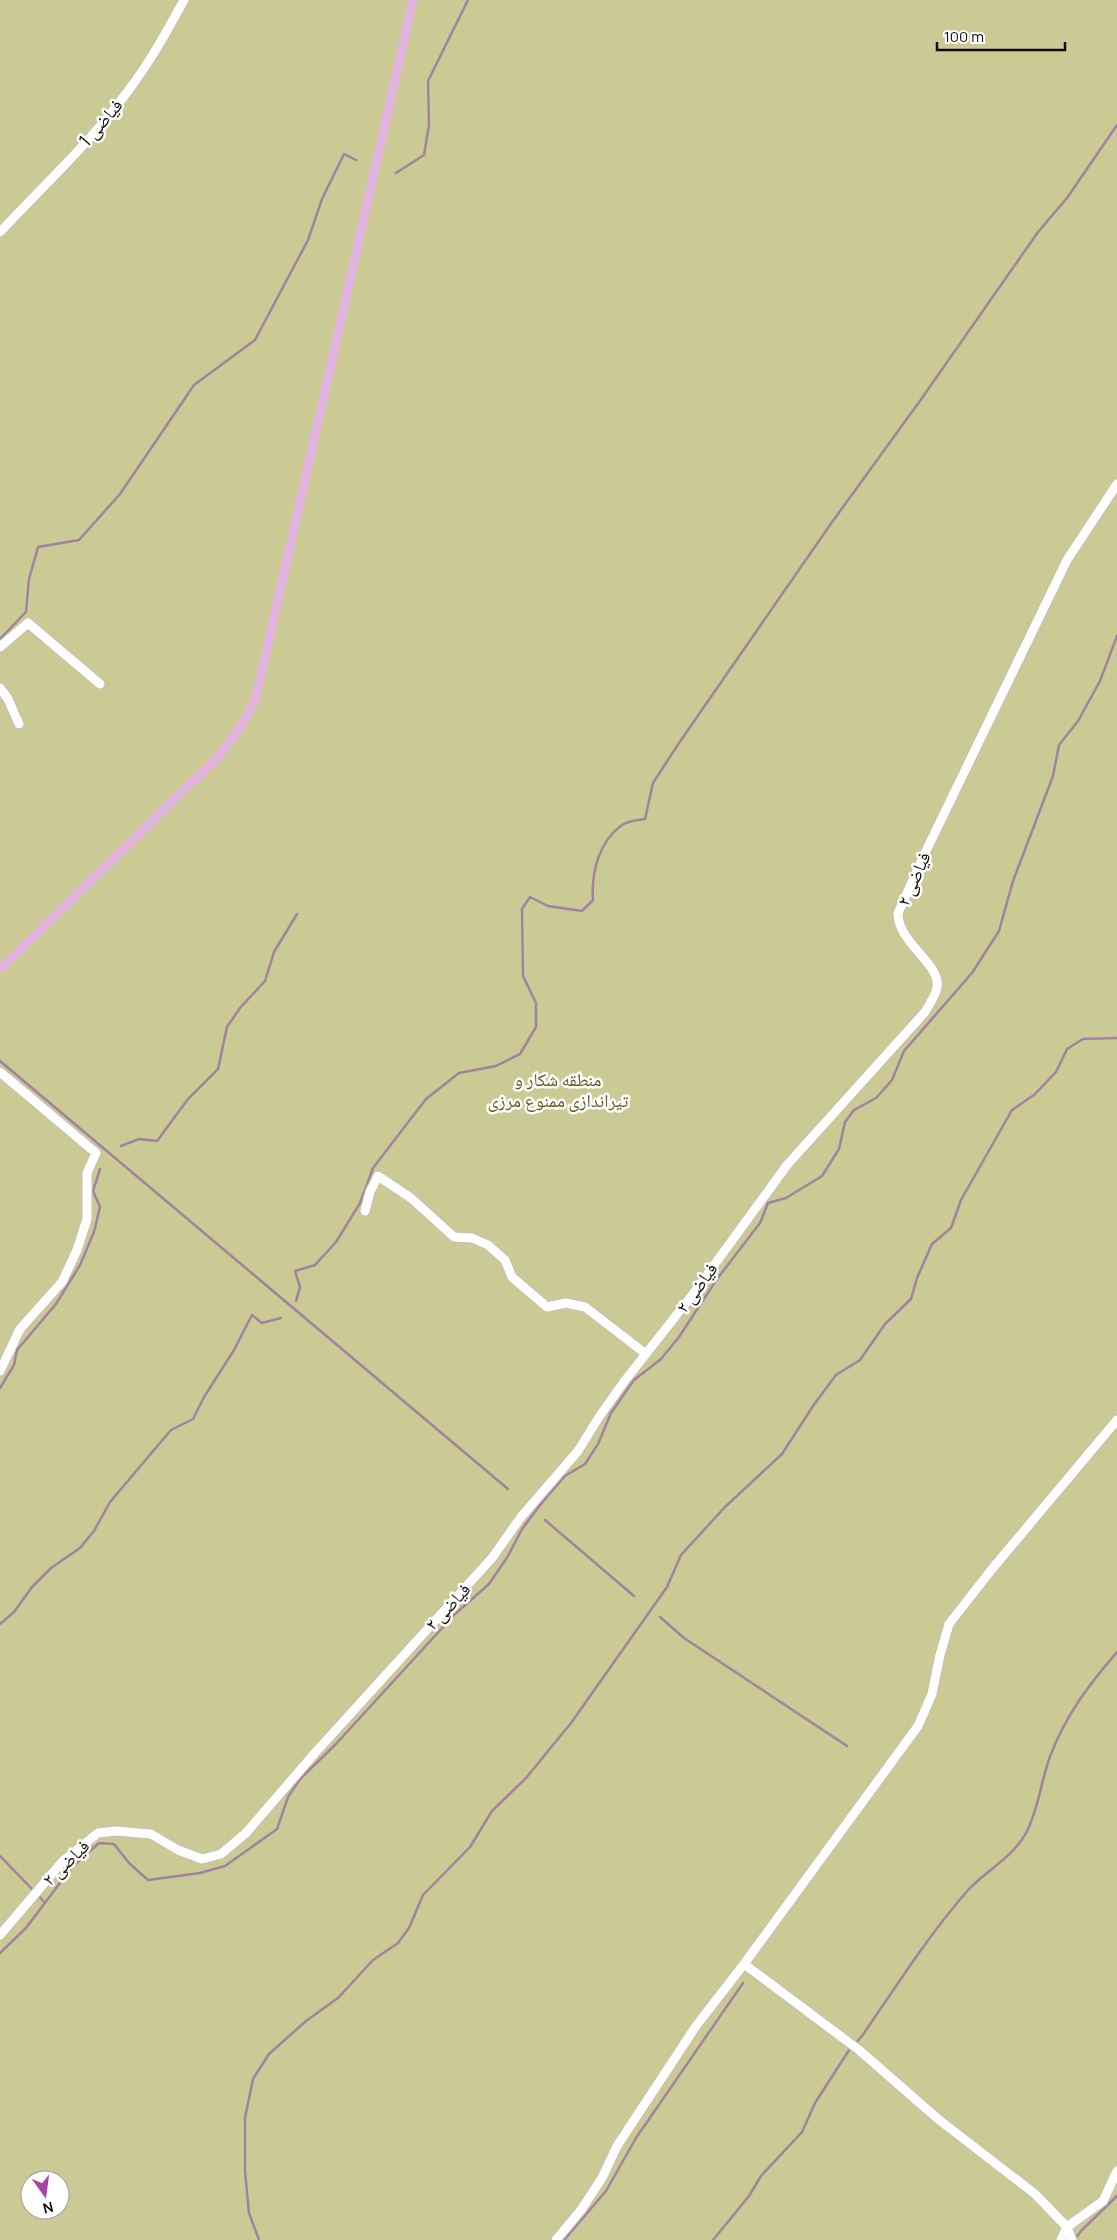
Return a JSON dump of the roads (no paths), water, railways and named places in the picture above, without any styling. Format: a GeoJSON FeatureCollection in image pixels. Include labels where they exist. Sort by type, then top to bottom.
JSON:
{"type":"FeatureCollection","features":[{"type":"Feature","properties":{"kind":"street","name":"فیاضی 1"},"geometry":{"type":"LineString","coordinates":[[0,232],[90,137],[128,92],[152,58],[184,0]]}},
{"type":"Feature","properties":{"kind":"street","name":"فیاضی ۲"},"geometry":{"type":"LineString","coordinates":[[0,1935],[63,1861],[98,1833],[116,1831],[151,1834],[178,1850],[202,1859],[221,1854],[246,1833],[314,1754],[492,1558],[520,1517],[578,1452],[599,1417],[693,1294],[787,1165],[925,1012],[937,986],[933,970],[918,953],[901,928],[898,921],[898,913],[925,853],[1063,568],[1117,484]]}},
{"type":"Feature","properties":{"kind":"street"},"geometry":{"type":"LineString","coordinates":[[0,647],[28,623],[100,684]]}},
{"type":"Feature","properties":{"kind":"street"},"geometry":{"type":"LineString","coordinates":[[0,688],[19,724]]}},
{"type":"Feature","properties":{"kind":"street"},"geometry":{"type":"LineString","coordinates":[[0,1072],[96,1153],[87,1172],[87,1219],[77,1250],[62,1282],[20,1329],[0,1370]]}},
{"type":"Feature","properties":{"kind":"street"},"geometry":{"type":"LineString","coordinates":[[365,1210],[370,1192],[378,1176],[410,1198],[454,1237],[472,1238],[488,1245],[505,1260],[512,1277],[547,1307],[566,1303],[585,1307],[646,1354]]}},
{"type":"Feature","properties":{"kind":"street"},"geometry":{"type":"LineString","coordinates":[[556,2240],[581,2210],[602,2178],[616,2146],[696,2026],[744,1964],[918,1726],[932,1694],[949,1624],[992,1569],[1117,1420]]}},
{"type":"Feature","properties":{"kind":"street"},"geometry":{"type":"LineString","coordinates":[[744,1964],[856,2048],[938,2119],[1035,2194],[1070,2234]]}},
{"type":"Feature","properties":{"kind":"street"},"geometry":{"type":"LineString","coordinates":[[1061,2240],[1070,2234],[1103,2201],[1117,2172]]}},
{"type":"Feature","properties":{"kind":"waterway"},"geometry":{"type":"LineString","coordinates":[[0,969],[216,759],[238,730],[256,697],[413,0]]}},
{"type":"Feature","properties":{"kind":"waterway"},"geometry":{"type":"LineString","coordinates":[[396,173],[424,155],[429,125],[428,81],[468,0]]}},
{"type":"Feature","properties":{"kind":"waterway"},"geometry":{"type":"LineString","coordinates":[[296,1301],[300,1287],[295,1271],[315,1265],[336,1242],[360,1203],[373,1168],[426,1099],[459,1073],[496,1066],[520,1054],[536,1027],[536,1003],[523,976],[522,909],[530,897],[548,906],[582,911],[593,900],[595,869],[607,840],[622,825],[645,819],[653,783],[679,743],[830,525],[922,398],[1038,232],[1067,198],[1117,125]]}},
{"type":"Feature","properties":{"kind":"waterway"},"geometry":{"type":"LineString","coordinates":[[0,639],[26,612],[29,579],[38,547],[79,540],[120,494],[194,385],[255,340],[308,240],[322,199],[344,154],[356,160]]}},
{"type":"Feature","properties":{"kind":"waterway"},"geometry":{"type":"LineString","coordinates":[[0,1953],[26,1928],[72,1867],[99,1843],[114,1844],[129,1863],[148,1880],[200,1873],[225,1866],[277,1829],[288,1797],[300,1779],[335,1745],[455,1614],[489,1584],[508,1556],[522,1529],[544,1500],[565,1476],[585,1464],[598,1444],[611,1413],[634,1380],[661,1359],[679,1337],[717,1279],[760,1223],[768,1203],[786,1198],[822,1176],[839,1149],[845,1122],[854,1110],[876,1098],[892,1080],[904,1051],[972,973],[999,931],[1013,881],[1053,776],[1059,745],[1078,721],[1100,681],[1117,636]]}},
{"type":"Feature","properties":{"kind":"waterway"},"geometry":{"type":"LineString","coordinates":[[121,1146],[139,1139],[157,1141],[188,1099],[218,1069],[227,1027],[240,1008],[265,981],[274,952],[297,914]]}},
{"type":"Feature","properties":{"kind":"waterway"},"geometry":{"type":"LineString","coordinates":[[259,2240],[249,2213],[245,2171],[245,2118],[253,2079],[269,2054],[306,2021],[338,1998],[373,1960],[398,1943],[409,1928],[423,1895],[470,1847],[492,1811],[526,1778],[571,1723],[667,1587],[681,1555],[725,1507],[782,1454],[836,1375],[860,1360],[885,1324],[911,1299],[917,1278],[932,1244],[951,1228],[961,1200],[1012,1110],[1034,1095],[1056,1072],[1067,1049],[1083,1039],[1117,1038]]}},
{"type":"Feature","properties":{"kind":"waterway"},"geometry":{"type":"LineString","coordinates":[[0,1061],[508,1489]]}},
{"type":"Feature","properties":{"kind":"waterway"},"geometry":{"type":"LineString","coordinates":[[0,1388],[14,1365],[17,1350],[56,1304],[80,1265],[94,1232],[100,1207],[93,1191],[100,1169]]}},
{"type":"Feature","properties":{"kind":"waterway"},"geometry":{"type":"LineString","coordinates":[[0,1624],[14,1612],[32,1587],[51,1568],[80,1548],[94,1531],[110,1502],[171,1430],[193,1419],[204,1397],[234,1350],[252,1315],[262,1323],[281,1318]]}},
{"type":"Feature","properties":{"kind":"waterway"},"geometry":{"type":"LineString","coordinates":[[545,1520],[634,1596]]}},
{"type":"Feature","properties":{"kind":"waterway"},"geometry":{"type":"LineString","coordinates":[[660,1617],[684,1638],[847,1746]]}},
{"type":"Feature","properties":{"kind":"waterway"},"geometry":{"type":"LineString","coordinates":[[855,2044],[927,1942],[955,1906],[976,1882],[1021,1842],[1030,1824],[1048,1764],[1064,1726],[1088,1688],[1117,1652]]}},
{"type":"Feature","properties":{"kind":"waterway"},"geometry":{"type":"LineString","coordinates":[[0,1856],[34,1891]]}},
{"type":"Feature","properties":{"kind":"waterway"},"geometry":{"type":"LineString","coordinates":[[38,1895],[45,1903]]}},
{"type":"Feature","properties":{"kind":"waterway"},"geometry":{"type":"LineString","coordinates":[[564,2240],[606,2191],[636,2138],[743,1983]]}},
{"type":"Feature","properties":{"kind":"waterway"},"geometry":{"type":"LineString","coordinates":[[713,2240],[749,2196],[761,2176],[802,2132],[815,2103],[851,2047]]}},
{"type":"Feature","properties":{"kind":"waterway"},"geometry":{"type":"LineString","coordinates":[[1075,2239],[1117,2196]]}},
{"type":"Feature","properties":{"kind":"park label","name":"منطقه شکار و تیراندازی ممنوع مرزی"},"geometry":{"type":"Point","coordinates":[558,1090]}}]}
